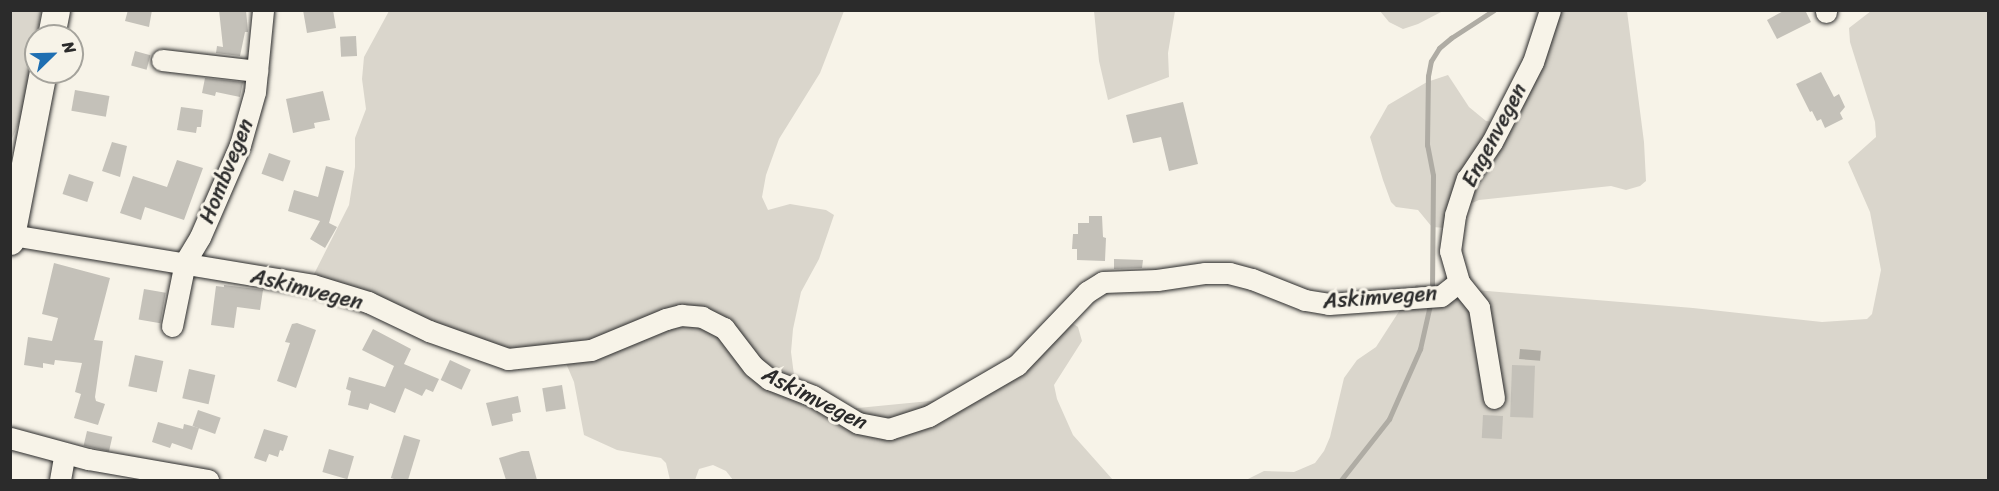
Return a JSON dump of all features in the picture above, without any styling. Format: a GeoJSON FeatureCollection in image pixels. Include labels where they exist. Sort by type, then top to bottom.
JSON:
{"type":"FeatureCollection","features":[{"type":"Feature","properties":{"kind":"main road"},"geometry":{"type":"LineString","coordinates":[[11,238],[41,84]]}},
{"type":"Feature","properties":{"kind":"street","name":"Hombvegen"},"geometry":{"type":"LineString","coordinates":[[172,326],[185,262],[200,237],[240,145],[255,92],[263,10]]}},
{"type":"Feature","properties":{"kind":"street","name":"Engenvegen"},"geometry":{"type":"LineString","coordinates":[[1494,398],[1479,307],[1459,282],[1450,251],[1458,206],[1467,179],[1492,142],[1533,62],[1550,10]]}},
{"type":"Feature","properties":{"kind":"street"},"geometry":{"type":"LineString","coordinates":[[162,60],[257,71]]}},
{"type":"Feature","properties":{"kind":"street","name":"Askimvegen"},"geometry":{"type":"LineString","coordinates":[[11,238],[185,262],[324,289],[368,302],[440,335],[508,359],[578,352],[666,319],[681,315],[702,317],[724,328],[753,366],[769,379],[813,396],[858,423],[889,429],[929,416],[1017,365],[1087,292],[1103,282],[1157,280],[1205,273],[1229,273],[1252,279],[1305,300],[1329,304],[1441,296],[1459,282]]}},
{"type":"Feature","properties":{"kind":"street"},"geometry":{"type":"LineString","coordinates":[[10,438],[65,453],[205,480]]}},
{"type":"Feature","properties":{"kind":"street"},"geometry":{"type":"LineString","coordinates":[[60,480],[65,453]]}},
{"type":"Feature","properties":{"kind":"shaded area"},"geometry":{"type":"Polygon","coordinates":[[[11,11],[41,11],[39,24],[24,24],[24,84],[29,84],[26,106],[11,141],[11,11]]]}},
{"type":"Feature","properties":{"kind":"shaded area"},"geometry":{"type":"Polygon","coordinates":[[[389,11],[844,11],[820,73],[779,139],[766,175],[762,197],[768,210],[790,204],[826,210],[834,215],[819,259],[801,292],[793,329],[791,352],[794,375],[803,395],[827,411],[940,400],[1072,323],[1078,327],[1082,341],[1054,385],[1057,399],[1073,435],[1113,480],[733,480],[726,471],[713,465],[699,469],[695,480],[670,480],[666,463],[661,458],[617,450],[584,435],[574,382],[565,361],[558,360],[529,368],[514,368],[312,278],[349,205],[355,167],[355,138],[366,109],[362,79],[364,57],[389,11]]]}},
{"type":"Feature","properties":{"kind":"shaded area"},"geometry":{"type":"Polygon","coordinates":[[[1094,11],[1175,11],[1168,53],[1169,77],[1108,100],[1099,61],[1094,11]]]}},
{"type":"Feature","properties":{"kind":"shaded area"},"geometry":{"type":"Polygon","coordinates":[[[1380,11],[1443,11],[1403,29],[1389,22],[1380,11]]]}},
{"type":"Feature","properties":{"kind":"shaded area"},"geometry":{"type":"Polygon","coordinates":[[[1541,11],[1627,11],[1644,142],[1646,181],[1640,186],[1626,190],[1611,186],[1479,200],[1472,203],[1460,222],[1446,228],[1432,227],[1418,210],[1396,207],[1391,202],[1370,137],[1388,105],[1427,82],[1448,75],[1469,107],[1486,121],[1494,122],[1511,98],[1541,11]]]}},
{"type":"Feature","properties":{"kind":"shaded area"},"geometry":{"type":"Polygon","coordinates":[[[1871,11],[1988,11],[1988,480],[1246,480],[1264,471],[1294,472],[1315,463],[1330,437],[1344,378],[1357,360],[1376,347],[1416,285],[1693,308],[1822,322],[1867,319],[1872,314],[1881,270],[1870,212],[1848,162],[1876,137],[1875,122],[1850,42],[1849,28],[1871,11]]]}},
{"type":"Feature","properties":{"kind":"shaded area"},"geometry":{"type":"Polygon","coordinates":[[[1520,349],[1541,351],[1540,361],[1519,359],[1520,349]]]}},
{"type":"Feature","properties":{"kind":"building"},"geometry":{"type":"Polygon","coordinates":[[[128,10],[152,10],[149,27],[125,21],[128,10]]]}},
{"type":"Feature","properties":{"kind":"building"},"geometry":{"type":"Polygon","coordinates":[[[219,10],[246,10],[248,32],[245,32],[240,56],[216,53],[217,46],[223,47],[219,10]]]}},
{"type":"Feature","properties":{"kind":"building"},"geometry":{"type":"Polygon","coordinates":[[[303,10],[333,10],[336,28],[307,33],[303,10]]]}},
{"type":"Feature","properties":{"kind":"building"},"geometry":{"type":"Polygon","coordinates":[[[1785,10],[1805,10],[1811,22],[1777,39],[1767,20],[1785,10]]]}},
{"type":"Feature","properties":{"kind":"building"},"geometry":{"type":"Polygon","coordinates":[[[356,36],[357,56],[341,57],[340,37],[356,36]]]}},
{"type":"Feature","properties":{"kind":"building"},"geometry":{"type":"Polygon","coordinates":[[[135,51],[150,55],[147,70],[131,65],[135,51]]]}},
{"type":"Feature","properties":{"kind":"building"},"geometry":{"type":"Polygon","coordinates":[[[1821,72],[1834,97],[1839,94],[1845,107],[1840,113],[1843,119],[1825,128],[1821,119],[1817,121],[1812,111],[1810,112],[1796,84],[1821,72]]]}},
{"type":"Feature","properties":{"kind":"building"},"geometry":{"type":"Polygon","coordinates":[[[205,78],[243,82],[240,97],[216,92],[215,96],[202,93],[205,78]]]}},
{"type":"Feature","properties":{"kind":"building"},"geometry":{"type":"Polygon","coordinates":[[[75,90],[109,96],[106,117],[71,111],[75,90]]]}},
{"type":"Feature","properties":{"kind":"building"},"geometry":{"type":"Polygon","coordinates":[[[323,91],[330,120],[314,123],[315,128],[293,133],[286,99],[323,91]]]}},
{"type":"Feature","properties":{"kind":"building"},"geometry":{"type":"Polygon","coordinates":[[[1183,102],[1198,164],[1169,171],[1161,137],[1133,143],[1126,115],[1183,102]]]}},
{"type":"Feature","properties":{"kind":"building"},"geometry":{"type":"Polygon","coordinates":[[[181,107],[203,110],[201,127],[197,127],[196,133],[177,130],[181,107]]]}},
{"type":"Feature","properties":{"kind":"building"},"geometry":{"type":"Polygon","coordinates":[[[112,142],[127,146],[120,177],[102,171],[112,142]]]}},
{"type":"Feature","properties":{"kind":"building"},"geometry":{"type":"Polygon","coordinates":[[[269,153],[291,161],[283,182],[261,174],[269,153]]]}},
{"type":"Feature","properties":{"kind":"building"},"geometry":{"type":"Polygon","coordinates":[[[177,160],[203,168],[184,220],[145,207],[141,220],[120,213],[133,176],[167,187],[177,160]]]}},
{"type":"Feature","properties":{"kind":"building"},"geometry":{"type":"Polygon","coordinates":[[[326,166],[344,171],[329,223],[337,227],[325,248],[310,239],[320,221],[288,211],[294,190],[318,197],[326,166]]]}},
{"type":"Feature","properties":{"kind":"building"},"geometry":{"type":"Polygon","coordinates":[[[69,174],[94,182],[87,202],[63,194],[69,174]]]}},
{"type":"Feature","properties":{"kind":"building"},"geometry":{"type":"Polygon","coordinates":[[[1089,216],[1102,216],[1103,237],[1106,238],[1105,261],[1077,260],[1077,249],[1072,249],[1073,234],[1078,234],[1078,223],[1089,223],[1089,216]]]}},
{"type":"Feature","properties":{"kind":"building"},"geometry":{"type":"Polygon","coordinates":[[[1114,259],[1143,260],[1142,268],[1114,269],[1114,259]]]}},
{"type":"Feature","properties":{"kind":"building"},"geometry":{"type":"Polygon","coordinates":[[[54,263],[110,278],[94,340],[103,341],[95,397],[96,401],[105,404],[98,425],[74,418],[81,394],[75,392],[82,363],[55,360],[54,365],[43,363],[43,368],[24,365],[28,337],[52,341],[58,318],[42,314],[54,263]]]}},
{"type":"Feature","properties":{"kind":"building"},"geometry":{"type":"Polygon","coordinates":[[[224,285],[263,290],[260,310],[237,307],[234,328],[211,325],[216,286],[224,287],[224,285]]]}},
{"type":"Feature","properties":{"kind":"building"},"geometry":{"type":"Polygon","coordinates":[[[144,289],[166,293],[160,323],[139,320],[144,289]]]}},
{"type":"Feature","properties":{"kind":"building"},"geometry":{"type":"Polygon","coordinates":[[[297,323],[316,330],[296,388],[277,381],[290,343],[285,342],[292,324],[297,323]]]}},
{"type":"Feature","properties":{"kind":"building"},"geometry":{"type":"Polygon","coordinates":[[[373,329],[411,349],[404,364],[439,379],[433,392],[426,389],[422,396],[405,388],[395,413],[370,403],[368,410],[348,405],[351,391],[346,389],[349,377],[385,387],[394,366],[362,350],[373,329]]]}},
{"type":"Feature","properties":{"kind":"building"},"geometry":{"type":"Polygon","coordinates":[[[135,355],[163,361],[157,392],[128,386],[135,355]]]}},
{"type":"Feature","properties":{"kind":"building"},"geometry":{"type":"Polygon","coordinates":[[[450,360],[471,370],[462,390],[441,380],[450,360]]]}},
{"type":"Feature","properties":{"kind":"building"},"geometry":{"type":"Polygon","coordinates":[[[1512,365],[1535,366],[1533,418],[1510,417],[1512,365]]]}},
{"type":"Feature","properties":{"kind":"building"},"geometry":{"type":"Polygon","coordinates":[[[189,369],[215,375],[209,404],[182,398],[189,369]]]}},
{"type":"Feature","properties":{"kind":"building"},"geometry":{"type":"Polygon","coordinates":[[[562,385],[566,409],[546,412],[542,388],[562,385]]]}},
{"type":"Feature","properties":{"kind":"building"},"geometry":{"type":"Polygon","coordinates":[[[518,396],[521,412],[512,414],[513,421],[492,426],[486,403],[518,396]]]}},
{"type":"Feature","properties":{"kind":"building"},"geometry":{"type":"Polygon","coordinates":[[[198,410],[221,418],[215,434],[192,426],[198,410]]]}},
{"type":"Feature","properties":{"kind":"building"},"geometry":{"type":"Polygon","coordinates":[[[1483,415],[1503,416],[1502,439],[1482,438],[1483,415]]]}},
{"type":"Feature","properties":{"kind":"building"},"geometry":{"type":"Polygon","coordinates":[[[158,422],[183,429],[184,424],[199,428],[192,450],[172,443],[170,448],[152,442],[158,422]]]}},
{"type":"Feature","properties":{"kind":"building"},"geometry":{"type":"Polygon","coordinates":[[[264,429],[288,436],[283,451],[280,450],[278,457],[269,454],[266,462],[254,458],[264,429]]]}},
{"type":"Feature","properties":{"kind":"building"},"geometry":{"type":"Polygon","coordinates":[[[87,431],[112,437],[109,451],[84,446],[87,431]]]}},
{"type":"Feature","properties":{"kind":"building"},"geometry":{"type":"Polygon","coordinates":[[[404,435],[420,440],[408,480],[391,478],[404,435]]]}},
{"type":"Feature","properties":{"kind":"building"},"geometry":{"type":"Polygon","coordinates":[[[329,449],[354,456],[347,479],[322,472],[329,449]]]}},
{"type":"Feature","properties":{"kind":"building"},"geometry":{"type":"Polygon","coordinates":[[[529,451],[537,480],[506,480],[499,458],[529,451]]]}},
{"type":"Feature","properties":{"kind":"waterway"},"geometry":{"type":"LineString","coordinates":[[1432,291],[1433,175],[1427,145],[1428,76],[1431,61],[1439,48],[1451,38],[1494,10]]}},
{"type":"Feature","properties":{"kind":"waterway"},"geometry":{"type":"LineString","coordinates":[[1341,480],[1389,419],[1420,349],[1431,300]]}}]}
